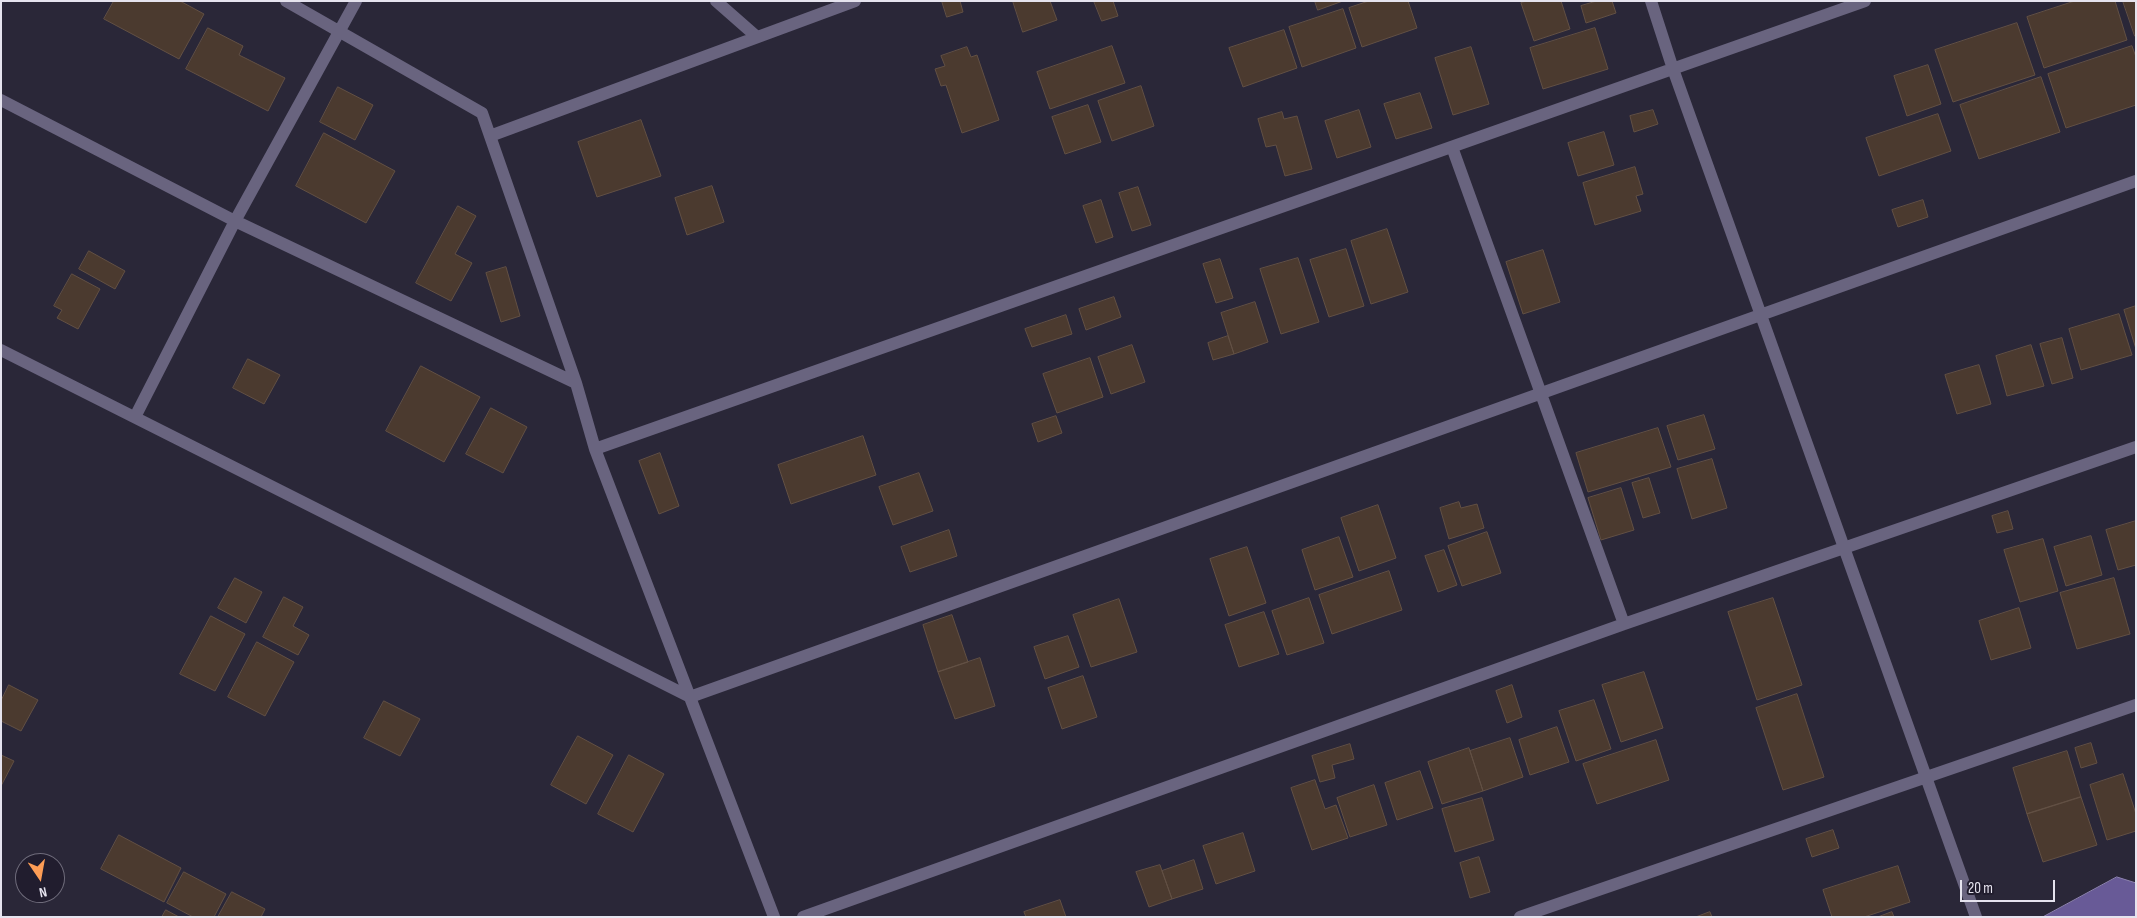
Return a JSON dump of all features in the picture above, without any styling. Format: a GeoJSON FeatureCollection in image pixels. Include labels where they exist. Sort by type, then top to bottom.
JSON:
{"type":"FeatureCollection","features":[{"type":"Feature","properties":{"kind":"street"},"geometry":{"type":"LineString","coordinates":[[286,1],[482,113],[576,383],[595,449],[774,917]]}},
{"type":"Feature","properties":{"kind":"street"},"geometry":{"type":"LineString","coordinates":[[135,417],[235,221],[356,1]]}},
{"type":"Feature","properties":{"kind":"street"},"geometry":{"type":"LineString","coordinates":[[716,1],[757,37]]}},
{"type":"Feature","properties":{"kind":"street"},"geometry":{"type":"LineString","coordinates":[[490,136],[855,1]]}},
{"type":"Feature","properties":{"kind":"street"},"geometry":{"type":"LineString","coordinates":[[1651,1],[1673,69],[1976,917]]}},
{"type":"Feature","properties":{"kind":"street"},"geometry":{"type":"LineString","coordinates":[[595,449],[1865,1]]}},
{"type":"Feature","properties":{"kind":"street"},"geometry":{"type":"LineString","coordinates":[[1,100],[235,221],[576,383]]}},
{"type":"Feature","properties":{"kind":"street"},"geometry":{"type":"LineString","coordinates":[[1452,147],[1624,624]]}},
{"type":"Feature","properties":{"kind":"street"},"geometry":{"type":"LineString","coordinates":[[1,350],[690,697],[2136,181]]}},
{"type":"Feature","properties":{"kind":"street"},"geometry":{"type":"LineString","coordinates":[[803,917],[1624,624],[2136,447]]}},
{"type":"Feature","properties":{"kind":"street"},"geometry":{"type":"LineString","coordinates":[[1520,917],[2136,705]]}},
{"type":"Feature","properties":{"kind":"shaded area"},"geometry":{"type":"Polygon","coordinates":[[[2117,877],[2136,883],[2136,917],[2043,917],[2117,877]]]}},
{"type":"Feature","properties":{"kind":"building"},"geometry":{"type":"Polygon","coordinates":[[[114,1],[180,1],[204,14],[179,59],[104,19],[114,1]]]}},
{"type":"Feature","properties":{"kind":"building"},"geometry":{"type":"Polygon","coordinates":[[[942,1],[960,1],[963,12],[947,17],[942,1]]]}},
{"type":"Feature","properties":{"kind":"building"},"geometry":{"type":"Polygon","coordinates":[[[1013,1],[1050,1],[1057,20],[1023,32],[1013,1]]]}},
{"type":"Feature","properties":{"kind":"building"},"geometry":{"type":"Polygon","coordinates":[[[1094,1],[1113,1],[1118,16],[1102,21],[1094,1]]]}},
{"type":"Feature","properties":{"kind":"building"},"geometry":{"type":"Polygon","coordinates":[[[1315,1],[1343,1],[1318,10],[1315,1]]]}},
{"type":"Feature","properties":{"kind":"building"},"geometry":{"type":"Polygon","coordinates":[[[1369,1],[1408,1],[1417,28],[1362,47],[1349,8],[1369,1]]]}},
{"type":"Feature","properties":{"kind":"building"},"geometry":{"type":"Polygon","coordinates":[[[1527,1],[1561,1],[1570,29],[1534,41],[1521,3],[1527,1]]]}},
{"type":"Feature","properties":{"kind":"building"},"geometry":{"type":"Polygon","coordinates":[[[1597,1],[1612,1],[1616,13],[1586,23],[1581,6],[1597,1]]]}},
{"type":"Feature","properties":{"kind":"building"},"geometry":{"type":"Polygon","coordinates":[[[2075,1],[2115,1],[2127,40],[2044,68],[2027,17],[2075,1]]]}},
{"type":"Feature","properties":{"kind":"building"},"geometry":{"type":"Polygon","coordinates":[[[2123,1],[2136,1],[2136,36],[2135,36],[2123,1]]]}},
{"type":"Feature","properties":{"kind":"building"},"geometry":{"type":"Polygon","coordinates":[[[1343,9],[1356,48],[1302,67],[1289,27],[1343,9]]]}},
{"type":"Feature","properties":{"kind":"building"},"geometry":{"type":"Polygon","coordinates":[[[2017,23],[2035,75],[1953,102],[1935,50],[2017,23]]]}},
{"type":"Feature","properties":{"kind":"building"},"geometry":{"type":"Polygon","coordinates":[[[208,28],[243,46],[239,55],[285,78],[268,111],[186,69],[208,28]]]}},
{"type":"Feature","properties":{"kind":"building"},"geometry":{"type":"Polygon","coordinates":[[[1595,28],[1608,69],[1543,89],[1530,48],[1595,28]]]}},
{"type":"Feature","properties":{"kind":"building"},"geometry":{"type":"Polygon","coordinates":[[[1284,30],[1297,68],[1243,87],[1229,48],[1284,30]]]}},
{"type":"Feature","properties":{"kind":"building"},"geometry":{"type":"Polygon","coordinates":[[[1112,46],[1125,83],[1050,109],[1037,72],[1112,46]]]}},
{"type":"Feature","properties":{"kind":"building"},"geometry":{"type":"Polygon","coordinates":[[[2132,46],[2136,57],[2136,105],[2066,128],[2048,74],[2132,46]]]}},
{"type":"Feature","properties":{"kind":"building"},"geometry":{"type":"Polygon","coordinates":[[[967,47],[971,57],[977,55],[999,120],[962,133],[946,85],[941,86],[935,69],[945,66],[941,56],[967,47]]]}},
{"type":"Feature","properties":{"kind":"building"},"geometry":{"type":"Polygon","coordinates":[[[1471,47],[1489,104],[1453,115],[1435,58],[1471,47]]]}},
{"type":"Feature","properties":{"kind":"building"},"geometry":{"type":"Polygon","coordinates":[[[1928,65],[1941,104],[1907,116],[1894,76],[1928,65]]]}},
{"type":"Feature","properties":{"kind":"building"},"geometry":{"type":"Polygon","coordinates":[[[2041,77],[2060,132],[1979,159],[1960,105],[2041,77]]]}},
{"type":"Feature","properties":{"kind":"building"},"geometry":{"type":"Polygon","coordinates":[[[1141,86],[1154,126],[1112,141],[1098,101],[1141,86]]]}},
{"type":"Feature","properties":{"kind":"building"},"geometry":{"type":"Polygon","coordinates":[[[338,87],[373,105],[355,140],[320,122],[338,87]]]}},
{"type":"Feature","properties":{"kind":"building"},"geometry":{"type":"Polygon","coordinates":[[[1420,93],[1432,128],[1396,139],[1384,104],[1420,93]]]}},
{"type":"Feature","properties":{"kind":"building"},"geometry":{"type":"Polygon","coordinates":[[[1088,105],[1101,142],[1065,154],[1052,117],[1088,105]]]}},
{"type":"Feature","properties":{"kind":"building"},"geometry":{"type":"Polygon","coordinates":[[[1359,110],[1371,147],[1337,158],[1325,121],[1359,110]]]}},
{"type":"Feature","properties":{"kind":"building"},"geometry":{"type":"Polygon","coordinates":[[[1653,110],[1658,124],[1634,132],[1630,116],[1653,110]]]}},
{"type":"Feature","properties":{"kind":"building"},"geometry":{"type":"Polygon","coordinates":[[[1282,112],[1284,119],[1297,116],[1312,169],[1285,176],[1276,145],[1266,147],[1258,119],[1282,112]]]}},
{"type":"Feature","properties":{"kind":"building"},"geometry":{"type":"Polygon","coordinates":[[[1938,114],[1951,151],[1879,176],[1866,138],[1938,114]]]}},
{"type":"Feature","properties":{"kind":"building"},"geometry":{"type":"Polygon","coordinates":[[[641,120],[661,176],[597,197],[578,142],[641,120]]]}},
{"type":"Feature","properties":{"kind":"building"},"geometry":{"type":"Polygon","coordinates":[[[1604,132],[1614,165],[1578,176],[1568,143],[1604,132]]]}},
{"type":"Feature","properties":{"kind":"building"},"geometry":{"type":"Polygon","coordinates":[[[324,133],[395,171],[366,223],[296,186],[324,133]]]}},
{"type":"Feature","properties":{"kind":"building"},"geometry":{"type":"Polygon","coordinates":[[[1635,167],[1643,194],[1636,196],[1641,211],[1595,225],[1583,183],[1635,167]]]}},
{"type":"Feature","properties":{"kind":"building"},"geometry":{"type":"Polygon","coordinates":[[[712,186],[724,222],[687,235],[675,198],[712,186]]]}},
{"type":"Feature","properties":{"kind":"building"},"geometry":{"type":"Polygon","coordinates":[[[1138,187],[1151,225],[1132,231],[1119,193],[1138,187]]]}},
{"type":"Feature","properties":{"kind":"building"},"geometry":{"type":"Polygon","coordinates":[[[1101,200],[1113,237],[1096,243],[1083,206],[1101,200]]]}},
{"type":"Feature","properties":{"kind":"building"},"geometry":{"type":"Polygon","coordinates":[[[1923,200],[1928,217],[1898,227],[1892,210],[1923,200]]]}},
{"type":"Feature","properties":{"kind":"building"},"geometry":{"type":"Polygon","coordinates":[[[458,206],[476,216],[455,254],[472,263],[451,301],[416,283],[458,206]]]}},
{"type":"Feature","properties":{"kind":"building"},"geometry":{"type":"Polygon","coordinates":[[[1387,229],[1408,292],[1371,304],[1351,241],[1387,229]]]}},
{"type":"Feature","properties":{"kind":"building"},"geometry":{"type":"Polygon","coordinates":[[[1346,249],[1364,306],[1329,317],[1310,260],[1346,249]]]}},
{"type":"Feature","properties":{"kind":"building"},"geometry":{"type":"Polygon","coordinates":[[[1543,250],[1560,302],[1523,314],[1506,262],[1543,250]]]}},
{"type":"Feature","properties":{"kind":"building"},"geometry":{"type":"Polygon","coordinates":[[[89,251],[125,271],[115,289],[79,269],[89,251]]]}},
{"type":"Feature","properties":{"kind":"building"},"geometry":{"type":"Polygon","coordinates":[[[1298,258],[1319,322],[1281,334],[1260,269],[1298,258]]]}},
{"type":"Feature","properties":{"kind":"building"},"geometry":{"type":"Polygon","coordinates":[[[1220,259],[1233,298],[1216,303],[1203,264],[1220,259]]]}},
{"type":"Feature","properties":{"kind":"building"},"geometry":{"type":"Polygon","coordinates":[[[506,267],[520,316],[501,322],[486,273],[506,267]]]}},
{"type":"Feature","properties":{"kind":"building"},"geometry":{"type":"Polygon","coordinates":[[[72,274],[100,289],[78,329],[57,318],[62,310],[54,306],[72,274]]]}},
{"type":"Feature","properties":{"kind":"building"},"geometry":{"type":"Polygon","coordinates":[[[1114,297],[1121,317],[1086,330],[1079,309],[1114,297]]]}},
{"type":"Feature","properties":{"kind":"building"},"geometry":{"type":"Polygon","coordinates":[[[1255,302],[1268,342],[1234,354],[1221,313],[1255,302]]]}},
{"type":"Feature","properties":{"kind":"building"},"geometry":{"type":"Polygon","coordinates":[[[2136,306],[2136,349],[2124,310],[2136,306]]]}},
{"type":"Feature","properties":{"kind":"building"},"geometry":{"type":"Polygon","coordinates":[[[2119,314],[2132,355],[2081,370],[2069,329],[2119,314]]]}},
{"type":"Feature","properties":{"kind":"building"},"geometry":{"type":"Polygon","coordinates":[[[1066,315],[1072,334],[1032,347],[1025,329],[1066,315]]]}},
{"type":"Feature","properties":{"kind":"building"},"geometry":{"type":"Polygon","coordinates":[[[1228,336],[1234,354],[1213,360],[1208,343],[1228,336]]]}},
{"type":"Feature","properties":{"kind":"building"},"geometry":{"type":"Polygon","coordinates":[[[2062,338],[2073,378],[2052,384],[2040,344],[2062,338]]]}},
{"type":"Feature","properties":{"kind":"building"},"geometry":{"type":"Polygon","coordinates":[[[1132,345],[1145,382],[1111,394],[1098,357],[1132,345]]]}},
{"type":"Feature","properties":{"kind":"building"},"geometry":{"type":"Polygon","coordinates":[[[2031,345],[2044,386],[2007,396],[1996,356],[2031,345]]]}},
{"type":"Feature","properties":{"kind":"building"},"geometry":{"type":"Polygon","coordinates":[[[1090,358],[1103,397],[1057,413],[1043,374],[1090,358]]]}},
{"type":"Feature","properties":{"kind":"building"},"geometry":{"type":"Polygon","coordinates":[[[248,359],[280,375],[264,404],[233,388],[248,359]]]}},
{"type":"Feature","properties":{"kind":"building"},"geometry":{"type":"Polygon","coordinates":[[[1979,365],[1991,404],[1957,414],[1945,375],[1979,365]]]}},
{"type":"Feature","properties":{"kind":"building"},"geometry":{"type":"Polygon","coordinates":[[[421,366],[480,397],[444,462],[386,431],[421,366]]]}},
{"type":"Feature","properties":{"kind":"building"},"geometry":{"type":"Polygon","coordinates":[[[491,408],[527,427],[503,473],[466,454],[491,408]]]}},
{"type":"Feature","properties":{"kind":"building"},"geometry":{"type":"Polygon","coordinates":[[[1704,415],[1715,449],[1678,460],[1667,426],[1704,415]]]}},
{"type":"Feature","properties":{"kind":"building"},"geometry":{"type":"Polygon","coordinates":[[[1056,416],[1062,433],[1038,442],[1032,424],[1056,416]]]}},
{"type":"Feature","properties":{"kind":"building"},"geometry":{"type":"Polygon","coordinates":[[[1658,428],[1671,467],[1588,492],[1576,453],[1658,428]]]}},
{"type":"Feature","properties":{"kind":"building"},"geometry":{"type":"Polygon","coordinates":[[[863,436],[876,475],[791,504],[778,465],[863,436]]]}},
{"type":"Feature","properties":{"kind":"building"},"geometry":{"type":"Polygon","coordinates":[[[660,453],[679,506],[659,514],[639,461],[660,453]]]}},
{"type":"Feature","properties":{"kind":"building"},"geometry":{"type":"Polygon","coordinates":[[[1712,459],[1727,508],[1692,519],[1677,469],[1712,459]]]}},
{"type":"Feature","properties":{"kind":"building"},"geometry":{"type":"Polygon","coordinates":[[[919,473],[933,511],[893,525],[879,487],[919,473]]]}},
{"type":"Feature","properties":{"kind":"building"},"geometry":{"type":"Polygon","coordinates":[[[1649,478],[1660,513],[1643,518],[1632,483],[1649,478]]]}},
{"type":"Feature","properties":{"kind":"building"},"geometry":{"type":"Polygon","coordinates":[[[1621,488],[1634,530],[1601,540],[1588,498],[1621,488]]]}},
{"type":"Feature","properties":{"kind":"building"},"geometry":{"type":"Polygon","coordinates":[[[1459,502],[1461,508],[1477,504],[1484,528],[1449,539],[1440,508],[1459,502]]]}},
{"type":"Feature","properties":{"kind":"building"},"geometry":{"type":"Polygon","coordinates":[[[1378,505],[1396,558],[1359,571],[1341,518],[1378,505]]]}},
{"type":"Feature","properties":{"kind":"building"},"geometry":{"type":"Polygon","coordinates":[[[2008,511],[2013,529],[1997,533],[1992,516],[2008,511]]]}},
{"type":"Feature","properties":{"kind":"building"},"geometry":{"type":"Polygon","coordinates":[[[2136,521],[2136,565],[2118,570],[2106,530],[2136,521]]]}},
{"type":"Feature","properties":{"kind":"building"},"geometry":{"type":"Polygon","coordinates":[[[949,530],[957,556],[910,572],[901,547],[949,530]]]}},
{"type":"Feature","properties":{"kind":"building"},"geometry":{"type":"Polygon","coordinates":[[[1487,532],[1501,573],[1462,586],[1448,546],[1487,532]]]}},
{"type":"Feature","properties":{"kind":"building"},"geometry":{"type":"Polygon","coordinates":[[[2091,536],[2102,575],[2066,586],[2054,547],[2091,536]]]}},
{"type":"Feature","properties":{"kind":"building"},"geometry":{"type":"Polygon","coordinates":[[[1339,537],[1353,577],[1315,590],[1302,550],[1339,537]]]}},
{"type":"Feature","properties":{"kind":"building"},"geometry":{"type":"Polygon","coordinates":[[[2043,539],[2058,591],[2020,602],[2004,550],[2043,539]]]}},
{"type":"Feature","properties":{"kind":"building"},"geometry":{"type":"Polygon","coordinates":[[[1247,547],[1266,603],[1229,616],[1210,559],[1247,547]]]}},
{"type":"Feature","properties":{"kind":"building"},"geometry":{"type":"Polygon","coordinates":[[[1444,550],[1457,585],[1438,592],[1425,556],[1444,550]]]}},
{"type":"Feature","properties":{"kind":"building"},"geometry":{"type":"Polygon","coordinates":[[[1389,571],[1402,610],[1332,634],[1319,595],[1389,571]]]}},
{"type":"Feature","properties":{"kind":"building"},"geometry":{"type":"Polygon","coordinates":[[[235,578],[262,592],[246,623],[218,608],[235,578]]]}},
{"type":"Feature","properties":{"kind":"building"},"geometry":{"type":"Polygon","coordinates":[[[2114,578],[2130,634],[2077,649],[2060,593],[2114,578]]]}},
{"type":"Feature","properties":{"kind":"building"},"geometry":{"type":"Polygon","coordinates":[[[284,597],[303,607],[293,626],[309,635],[298,655],[263,637],[284,597]]]}},
{"type":"Feature","properties":{"kind":"building"},"geometry":{"type":"Polygon","coordinates":[[[1309,598],[1324,643],[1287,655],[1272,611],[1309,598]]]}},
{"type":"Feature","properties":{"kind":"building"},"geometry":{"type":"Polygon","coordinates":[[[1773,598],[1802,685],[1757,700],[1728,612],[1773,598]]]}},
{"type":"Feature","properties":{"kind":"building"},"geometry":{"type":"Polygon","coordinates":[[[1119,599],[1137,652],[1091,667],[1073,615],[1119,599]]]}},
{"type":"Feature","properties":{"kind":"building"},"geometry":{"type":"Polygon","coordinates":[[[2019,608],[2031,648],[1991,660],[1979,621],[2019,608]]]}},
{"type":"Feature","properties":{"kind":"building"},"geometry":{"type":"Polygon","coordinates":[[[1264,612],[1279,654],[1239,667],[1225,625],[1264,612]]]}},
{"type":"Feature","properties":{"kind":"building"},"geometry":{"type":"Polygon","coordinates":[[[952,615],[968,662],[938,672],[923,625],[952,615]]]}},
{"type":"Feature","properties":{"kind":"building"},"geometry":{"type":"Polygon","coordinates":[[[211,616],[245,634],[215,691],[180,674],[211,616]]]}},
{"type":"Feature","properties":{"kind":"building"},"geometry":{"type":"Polygon","coordinates":[[[1068,636],[1079,667],[1045,679],[1034,647],[1068,636]]]}},
{"type":"Feature","properties":{"kind":"building"},"geometry":{"type":"Polygon","coordinates":[[[257,642],[294,662],[265,716],[228,697],[257,642]]]}},
{"type":"Feature","properties":{"kind":"building"},"geometry":{"type":"Polygon","coordinates":[[[980,658],[995,706],[955,719],[938,672],[980,658]]]}},
{"type":"Feature","properties":{"kind":"building"},"geometry":{"type":"Polygon","coordinates":[[[1644,672],[1663,728],[1621,742],[1602,685],[1644,672]]]}},
{"type":"Feature","properties":{"kind":"building"},"geometry":{"type":"Polygon","coordinates":[[[1083,676],[1097,717],[1062,729],[1048,688],[1083,676]]]}},
{"type":"Feature","properties":{"kind":"building"},"geometry":{"type":"Polygon","coordinates":[[[9,685],[38,700],[21,731],[1,721],[1,701],[9,685]]]}},
{"type":"Feature","properties":{"kind":"building"},"geometry":{"type":"Polygon","coordinates":[[[1512,685],[1522,717],[1507,723],[1496,691],[1512,685]]]}},
{"type":"Feature","properties":{"kind":"building"},"geometry":{"type":"Polygon","coordinates":[[[1797,694],[1824,777],[1783,790],[1756,708],[1797,694]]]}},
{"type":"Feature","properties":{"kind":"building"},"geometry":{"type":"Polygon","coordinates":[[[1594,700],[1611,749],[1576,761],[1559,711],[1594,700]]]}},
{"type":"Feature","properties":{"kind":"building"},"geometry":{"type":"Polygon","coordinates":[[[384,701],[420,719],[400,756],[364,738],[384,701]]]}},
{"type":"Feature","properties":{"kind":"building"},"geometry":{"type":"Polygon","coordinates":[[[1557,727],[1569,762],[1530,775],[1519,740],[1557,727]]]}},
{"type":"Feature","properties":{"kind":"building"},"geometry":{"type":"Polygon","coordinates":[[[578,736],[613,755],[586,804],[551,785],[578,736]]]}},
{"type":"Feature","properties":{"kind":"building"},"geometry":{"type":"Polygon","coordinates":[[[1510,738],[1523,777],[1483,791],[1470,751],[1510,738]]]}},
{"type":"Feature","properties":{"kind":"building"},"geometry":{"type":"Polygon","coordinates":[[[1656,740],[1669,780],[1597,804],[1583,764],[1656,740]]]}},
{"type":"Feature","properties":{"kind":"building"},"geometry":{"type":"Polygon","coordinates":[[[2091,743],[2097,763],[2081,768],[2075,748],[2091,743]]]}},
{"type":"Feature","properties":{"kind":"building"},"geometry":{"type":"Polygon","coordinates":[[[1350,744],[1354,759],[1332,765],[1335,778],[1320,782],[1312,756],[1350,744]]]}},
{"type":"Feature","properties":{"kind":"building"},"geometry":{"type":"Polygon","coordinates":[[[1469,748],[1483,791],[1442,804],[1428,762],[1469,748]]]}},
{"type":"Feature","properties":{"kind":"building"},"geometry":{"type":"Polygon","coordinates":[[[2067,751],[2081,797],[2027,814],[2013,768],[2067,751]]]}},
{"type":"Feature","properties":{"kind":"building"},"geometry":{"type":"Polygon","coordinates":[[[1,755],[14,761],[1,786],[1,755]]]}},
{"type":"Feature","properties":{"kind":"building"},"geometry":{"type":"Polygon","coordinates":[[[629,755],[664,774],[633,832],[598,814],[629,755]]]}},
{"type":"Feature","properties":{"kind":"building"},"geometry":{"type":"Polygon","coordinates":[[[1420,771],[1433,808],[1397,820],[1385,783],[1420,771]]]}},
{"type":"Feature","properties":{"kind":"building"},"geometry":{"type":"Polygon","coordinates":[[[2123,774],[2136,814],[2136,831],[2107,840],[2090,785],[2123,774]]]}},
{"type":"Feature","properties":{"kind":"building"},"geometry":{"type":"Polygon","coordinates":[[[1315,780],[1325,809],[1336,805],[1348,838],[1312,850],[1291,788],[1315,780]]]}},
{"type":"Feature","properties":{"kind":"building"},"geometry":{"type":"Polygon","coordinates":[[[1374,785],[1387,825],[1350,837],[1337,798],[1374,785]]]}},
{"type":"Feature","properties":{"kind":"building"},"geometry":{"type":"Polygon","coordinates":[[[2081,797],[2097,845],[2043,862],[2027,814],[2081,797]]]}},
{"type":"Feature","properties":{"kind":"building"},"geometry":{"type":"Polygon","coordinates":[[[1482,798],[1494,840],[1455,852],[1442,809],[1482,798]]]}},
{"type":"Feature","properties":{"kind":"building"},"geometry":{"type":"Polygon","coordinates":[[[1833,830],[1839,848],[1812,857],[1806,839],[1833,830]]]}},
{"type":"Feature","properties":{"kind":"building"},"geometry":{"type":"Polygon","coordinates":[[[1243,833],[1255,871],[1216,884],[1203,846],[1243,833]]]}},
{"type":"Feature","properties":{"kind":"building"},"geometry":{"type":"Polygon","coordinates":[[[119,835],[181,868],[164,902],[101,869],[119,835]]]}},
{"type":"Feature","properties":{"kind":"building"},"geometry":{"type":"Polygon","coordinates":[[[1479,857],[1490,892],[1470,898],[1460,863],[1479,857]]]}},
{"type":"Feature","properties":{"kind":"building"},"geometry":{"type":"Polygon","coordinates":[[[1194,860],[1203,889],[1172,899],[1162,871],[1194,860]]]}},
{"type":"Feature","properties":{"kind":"building"},"geometry":{"type":"Polygon","coordinates":[[[1160,865],[1172,899],[1149,907],[1136,872],[1160,865]]]}},
{"type":"Feature","properties":{"kind":"building"},"geometry":{"type":"Polygon","coordinates":[[[1898,866],[1910,902],[1864,917],[1832,917],[1823,890],[1898,866]]]}},
{"type":"Feature","properties":{"kind":"building"},"geometry":{"type":"Polygon","coordinates":[[[184,872],[226,894],[214,917],[193,917],[167,903],[184,872]]]}},
{"type":"Feature","properties":{"kind":"building"},"geometry":{"type":"Polygon","coordinates":[[[232,892],[265,909],[261,917],[218,917],[232,892]]]}},
{"type":"Feature","properties":{"kind":"building"},"geometry":{"type":"Polygon","coordinates":[[[1060,900],[1066,917],[1026,917],[1024,912],[1060,900]]]}},
{"type":"Feature","properties":{"kind":"building"},"geometry":{"type":"Polygon","coordinates":[[[166,910],[179,917],[162,917],[166,910]]]}},
{"type":"Feature","properties":{"kind":"building"},"geometry":{"type":"Polygon","coordinates":[[[1710,912],[1712,917],[1696,917],[1710,912]]]}},
{"type":"Feature","properties":{"kind":"building"},"geometry":{"type":"Polygon","coordinates":[[[1892,912],[1894,917],[1878,917],[1892,912]]]}}]}
